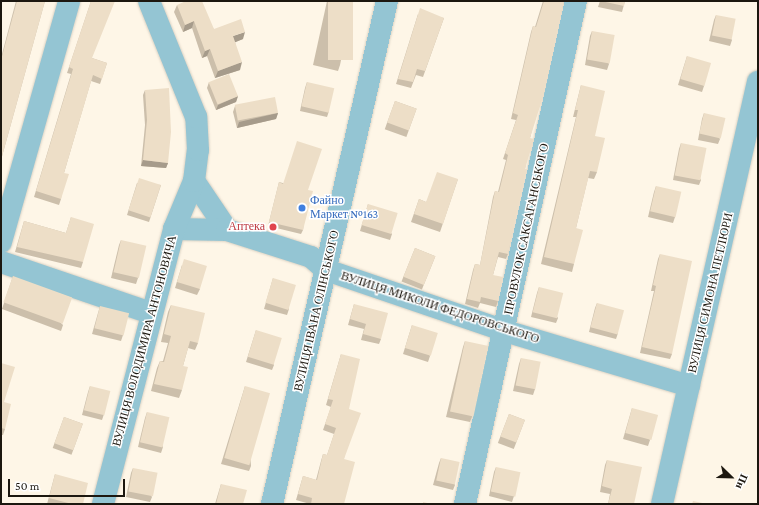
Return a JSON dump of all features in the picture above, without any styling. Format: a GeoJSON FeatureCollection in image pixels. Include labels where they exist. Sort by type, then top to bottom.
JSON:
{"type":"FeatureCollection","features":[{"type":"Feature","properties":{"kind":"street"},"geometry":{"type":"LineString","coordinates":[[1,242],[69,1]]}},
{"type":"Feature","properties":{"kind":"street"},"geometry":{"type":"LineString","coordinates":[[149,1],[196,117],[198,150],[194,181],[227,230]]}},
{"type":"Feature","properties":{"kind":"street","name":"ВУЛИЦЯ ІВАНА ОЛІНСЬКОГО"},"geometry":{"type":"LineString","coordinates":[[272,504],[386,1]]}},
{"type":"Feature","properties":{"kind":"street","name":"ПРОВУЛОК САКСАГАНСЬКОГО"},"geometry":{"type":"LineString","coordinates":[[466,504],[576,1]]}},
{"type":"Feature","properties":{"kind":"street","name":"ВУЛИЦЯ СИМОНА ПЕТЛЮРИ"},"geometry":{"type":"LineString","coordinates":[[662,504],[734,198],[758,82]]}},
{"type":"Feature","properties":{"kind":"street","name":"ВУЛИЦЯ ВОЛОДИМИРА АНТОНОВИЧА"},"geometry":{"type":"LineString","coordinates":[[103,504],[151,313],[174,229],[194,181]]}},
{"type":"Feature","properties":{"kind":"street","name":"ВУЛИЦЯ МИКОЛИ ФЕДОРОВСЬКОГО"},"geometry":{"type":"LineString","coordinates":[[174,229],[227,230],[311,257],[326,270],[505,331],[689,386]]}},
{"type":"Feature","properties":{"kind":"street"},"geometry":{"type":"LineString","coordinates":[[1,262],[151,313]]}},
{"type":"Feature","properties":{"kind":"building"},"geometry":{"type":"Polygon","coordinates":[[[17,1],[45,1],[1,160],[1,60],[17,1]]]}},
{"type":"Feature","properties":{"kind":"building"},"geometry":{"type":"Polygon","coordinates":[[[91,1],[115,1],[92,58],[107,63],[102,79],[93,75],[64,173],[69,174],[61,199],[36,191],[73,69],[69,67],[91,1]]]}},
{"type":"Feature","properties":{"kind":"building"},"geometry":{"type":"Polygon","coordinates":[[[186,1],[202,1],[214,29],[241,19],[245,32],[233,36],[242,62],[218,71],[210,49],[205,51],[194,21],[185,25],[177,5],[186,1]]]}},
{"type":"Feature","properties":{"kind":"building"},"geometry":{"type":"Polygon","coordinates":[[[328,1],[353,1],[353,60],[328,60],[328,1]]]}},
{"type":"Feature","properties":{"kind":"building"},"geometry":{"type":"Polygon","coordinates":[[[544,1],[564,1],[544,94],[530,138],[534,139],[525,169],[527,169],[508,254],[499,252],[493,275],[503,277],[498,301],[481,297],[480,302],[467,299],[475,264],[480,265],[495,191],[499,192],[508,155],[505,153],[518,115],[513,113],[533,26],[536,27],[544,1]]]}},
{"type":"Feature","properties":{"kind":"building"},"geometry":{"type":"Polygon","coordinates":[[[601,1],[625,1],[624,6],[601,1]]]}},
{"type":"Feature","properties":{"kind":"building"},"geometry":{"type":"Polygon","coordinates":[[[420,8],[444,18],[425,71],[417,69],[413,82],[398,79],[420,8]]]}},
{"type":"Feature","properties":{"kind":"building"},"geometry":{"type":"Polygon","coordinates":[[[716,15],[736,19],[732,39],[712,36],[716,15]]]}},
{"type":"Feature","properties":{"kind":"building"},"geometry":{"type":"Polygon","coordinates":[[[592,31],[615,35],[610,64],[587,60],[592,31]]]}},
{"type":"Feature","properties":{"kind":"building"},"geometry":{"type":"Polygon","coordinates":[[[687,56],[711,63],[704,86],[680,79],[687,56]]]}},
{"type":"Feature","properties":{"kind":"building"},"geometry":{"type":"Polygon","coordinates":[[[229,74],[238,96],[218,104],[209,82],[229,74]]]}},
{"type":"Feature","properties":{"kind":"building"},"geometry":{"type":"Polygon","coordinates":[[[307,82],[334,88],[329,113],[301,106],[307,82]]]}},
{"type":"Feature","properties":{"kind":"building"},"geometry":{"type":"Polygon","coordinates":[[[581,85],[605,91],[595,136],[605,138],[597,172],[590,171],[576,228],[583,230],[574,264],[544,257],[578,110],[575,110],[581,85]]]}},
{"type":"Feature","properties":{"kind":"building"},"geometry":{"type":"Polygon","coordinates":[[[169,88],[171,132],[168,163],[143,160],[147,120],[145,90],[169,88]]]}},
{"type":"Feature","properties":{"kind":"building"},"geometry":{"type":"Polygon","coordinates":[[[275,97],[278,113],[238,121],[235,105],[275,97]]]}},
{"type":"Feature","properties":{"kind":"building"},"geometry":{"type":"Polygon","coordinates":[[[395,101],[417,109],[409,130],[387,123],[395,101]]]}},
{"type":"Feature","properties":{"kind":"building"},"geometry":{"type":"Polygon","coordinates":[[[704,113],[725,118],[721,138],[699,133],[704,113]]]}},
{"type":"Feature","properties":{"kind":"building"},"geometry":{"type":"Polygon","coordinates":[[[297,141],[322,149],[308,190],[313,191],[303,230],[269,222],[279,182],[283,184],[297,141]]]}},
{"type":"Feature","properties":{"kind":"building"},"geometry":{"type":"Polygon","coordinates":[[[681,143],[707,148],[700,180],[675,175],[681,143]]]}},
{"type":"Feature","properties":{"kind":"building"},"geometry":{"type":"Polygon","coordinates":[[[437,172],[458,179],[443,224],[414,214],[419,199],[426,202],[437,172]]]}},
{"type":"Feature","properties":{"kind":"building"},"geometry":{"type":"Polygon","coordinates":[[[139,178],[161,185],[150,217],[128,210],[139,178]]]}},
{"type":"Feature","properties":{"kind":"building"},"geometry":{"type":"Polygon","coordinates":[[[656,186],[681,192],[675,217],[650,211],[656,186]]]}},
{"type":"Feature","properties":{"kind":"building"},"geometry":{"type":"Polygon","coordinates":[[[368,204],[398,213],[391,234],[362,225],[368,204]]]}},
{"type":"Feature","properties":{"kind":"building"},"geometry":{"type":"Polygon","coordinates":[[[71,217],[94,224],[83,262],[17,247],[24,221],[66,233],[71,217]]]}},
{"type":"Feature","properties":{"kind":"building"},"geometry":{"type":"Polygon","coordinates":[[[121,240],[146,246],[139,278],[114,272],[121,240]]]}},
{"type":"Feature","properties":{"kind":"building"},"geometry":{"type":"Polygon","coordinates":[[[415,248],[435,256],[424,285],[403,277],[415,248]]]}},
{"type":"Feature","properties":{"kind":"building"},"geometry":{"type":"Polygon","coordinates":[[[660,254],[692,261],[672,354],[642,347],[656,286],[653,285],[660,254]]]}},
{"type":"Feature","properties":{"kind":"building"},"geometry":{"type":"Polygon","coordinates":[[[184,259],[207,266],[200,289],[177,282],[184,259]]]}},
{"type":"Feature","properties":{"kind":"building"},"geometry":{"type":"Polygon","coordinates":[[[13,276],[72,298],[63,324],[3,302],[13,276]]]}},
{"type":"Feature","properties":{"kind":"building"},"geometry":{"type":"Polygon","coordinates":[[[273,278],[296,285],[288,310],[265,303],[273,278]]]}},
{"type":"Feature","properties":{"kind":"building"},"geometry":{"type":"Polygon","coordinates":[[[539,287],[563,293],[557,318],[533,312],[539,287]]]}},
{"type":"Feature","properties":{"kind":"building"},"geometry":{"type":"Polygon","coordinates":[[[597,303],[624,310],[618,334],[591,327],[597,303]]]}},
{"type":"Feature","properties":{"kind":"building"},"geometry":{"type":"Polygon","coordinates":[[[354,304],[388,313],[381,339],[363,334],[366,324],[350,319],[354,304]]]}},
{"type":"Feature","properties":{"kind":"building"},"geometry":{"type":"Polygon","coordinates":[[[171,305],[205,313],[198,343],[190,341],[183,366],[188,367],[182,390],[154,384],[160,361],[164,362],[171,336],[164,334],[171,305]]]}},
{"type":"Feature","properties":{"kind":"building"},"geometry":{"type":"Polygon","coordinates":[[[100,306],[129,313],[124,336],[94,328],[100,306]]]}},
{"type":"Feature","properties":{"kind":"building"},"geometry":{"type":"Polygon","coordinates":[[[412,325],[438,333],[431,356],[405,348],[412,325]]]}},
{"type":"Feature","properties":{"kind":"building"},"geometry":{"type":"Polygon","coordinates":[[[256,330],[282,338],[274,365],[248,357],[256,330]]]}},
{"type":"Feature","properties":{"kind":"building"},"geometry":{"type":"Polygon","coordinates":[[[465,341],[488,346],[474,416],[450,411],[465,341]]]}},
{"type":"Feature","properties":{"kind":"building"},"geometry":{"type":"Polygon","coordinates":[[[341,354],[360,359],[349,409],[361,413],[344,459],[355,462],[344,504],[311,504],[312,498],[298,494],[303,476],[317,480],[323,454],[327,455],[336,428],[325,424],[333,400],[328,399],[341,354]]]}},
{"type":"Feature","properties":{"kind":"building"},"geometry":{"type":"Polygon","coordinates":[[[521,358],[541,362],[535,389],[516,385],[521,358]]]}},
{"type":"Feature","properties":{"kind":"building"},"geometry":{"type":"Polygon","coordinates":[[[1,363],[15,367],[4,402],[11,404],[5,429],[1,428],[1,363]]]}},
{"type":"Feature","properties":{"kind":"building"},"geometry":{"type":"Polygon","coordinates":[[[90,386],[110,391],[104,415],[84,410],[90,386]]]}},
{"type":"Feature","properties":{"kind":"building"},"geometry":{"type":"Polygon","coordinates":[[[245,386],[270,393],[249,465],[224,458],[245,386]]]}},
{"type":"Feature","properties":{"kind":"building"},"geometry":{"type":"Polygon","coordinates":[[[632,408],[658,415],[651,440],[625,433],[632,408]]]}},
{"type":"Feature","properties":{"kind":"building"},"geometry":{"type":"Polygon","coordinates":[[[147,412],[169,417],[162,447],[140,442],[147,412]]]}},
{"type":"Feature","properties":{"kind":"building"},"geometry":{"type":"Polygon","coordinates":[[[509,414],[525,420],[516,442],[500,436],[509,414]]]}},
{"type":"Feature","properties":{"kind":"building"},"geometry":{"type":"Polygon","coordinates":[[[64,417],[83,424],[73,450],[54,443],[64,417]]]}},
{"type":"Feature","properties":{"kind":"building"},"geometry":{"type":"Polygon","coordinates":[[[441,458],[460,462],[455,484],[436,480],[441,458]]]}},
{"type":"Feature","properties":{"kind":"building"},"geometry":{"type":"Polygon","coordinates":[[[607,460],[642,467],[634,504],[608,504],[612,489],[602,486],[607,460]]]}},
{"type":"Feature","properties":{"kind":"building"},"geometry":{"type":"Polygon","coordinates":[[[496,467],[520,472],[515,497],[491,491],[496,467]]]}},
{"type":"Feature","properties":{"kind":"building"},"geometry":{"type":"Polygon","coordinates":[[[133,468],[158,473],[153,496],[128,492],[133,468]]]}},
{"type":"Feature","properties":{"kind":"building"},"geometry":{"type":"Polygon","coordinates":[[[55,474],[88,483],[83,504],[72,504],[49,498],[55,474]]]}},
{"type":"Feature","properties":{"kind":"building"},"geometry":{"type":"Polygon","coordinates":[[[221,484],[247,490],[243,504],[216,504],[221,484]]]}},
{"type":"Feature","properties":{"kind":"building"},"geometry":{"type":"Polygon","coordinates":[[[693,501],[707,504],[692,504],[693,501]]]}},
{"type":"Feature","properties":{"kind":"place","name":"Файно Маркет №163"},"geometry":{"type":"Point","coordinates":[302,208]}},
{"type":"Feature","properties":{"kind":"place","name":"Аптека"},"geometry":{"type":"Point","coordinates":[273,227]}}]}
